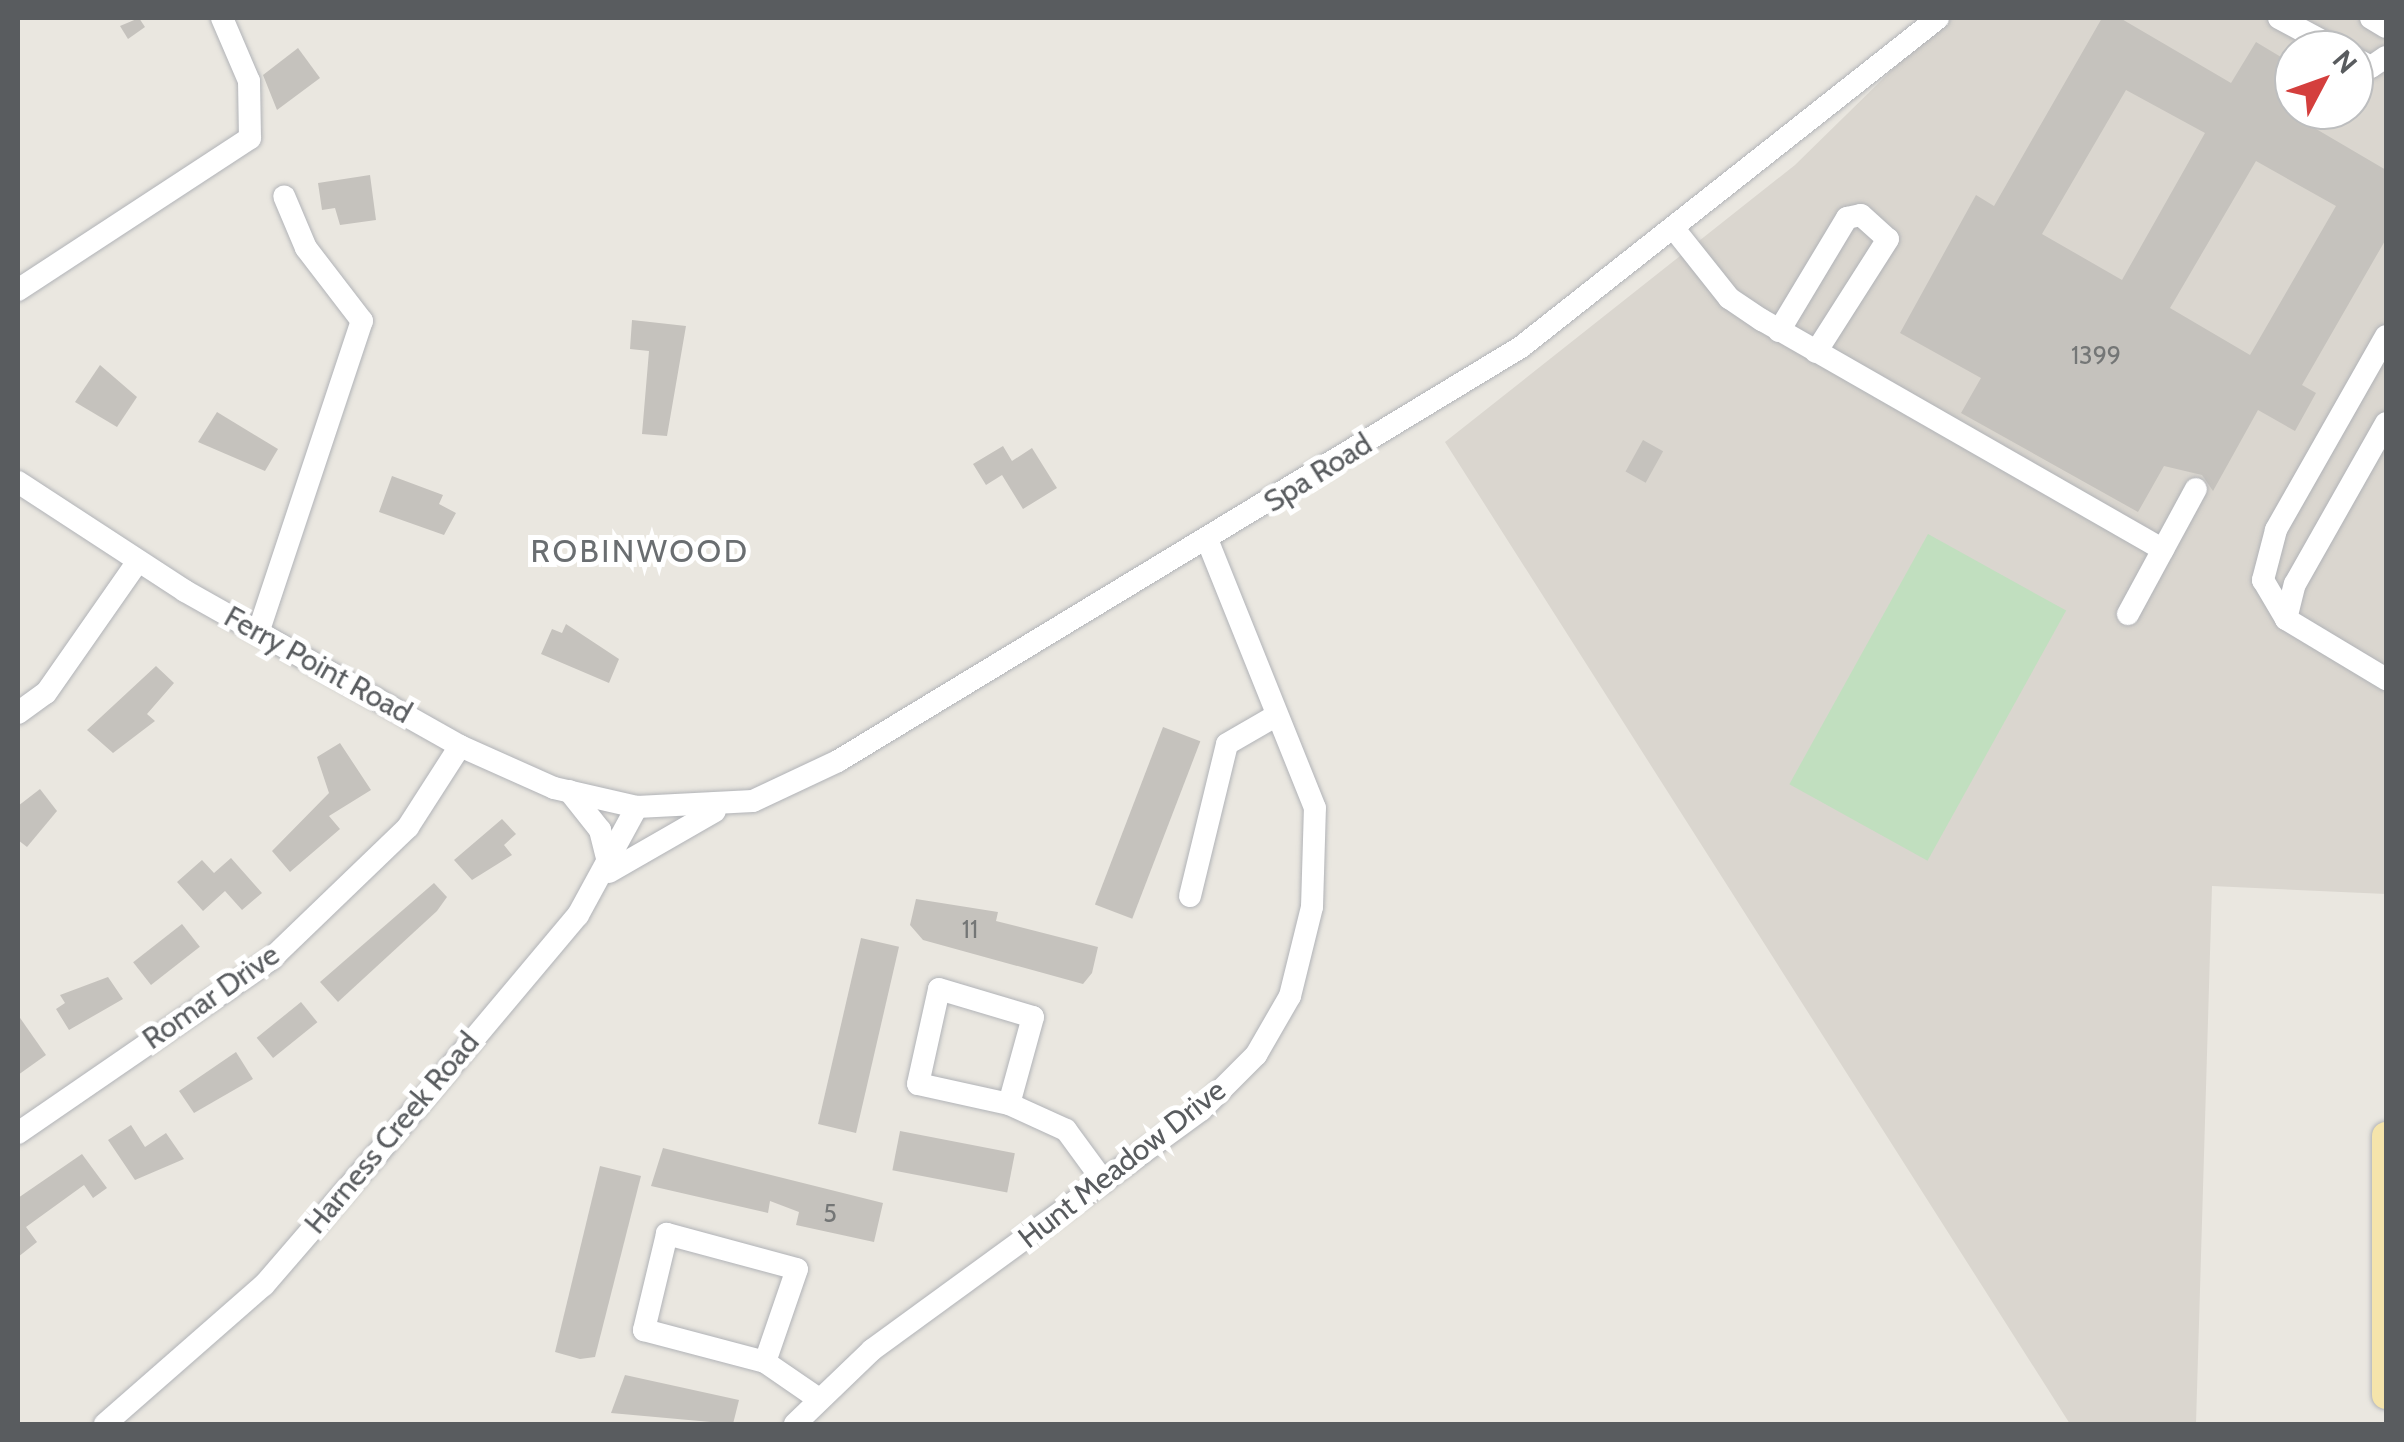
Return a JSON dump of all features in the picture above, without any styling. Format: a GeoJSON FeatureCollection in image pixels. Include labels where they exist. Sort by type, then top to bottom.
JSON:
{"type":"FeatureCollection","features":[{"type":"Feature","properties":{"kind":"main road"},"geometry":{"type":"LineString","coordinates":[[2386,1136],[2386,1395]]}},
{"type":"Feature","properties":{"kind":"street"},"geometry":{"type":"LineString","coordinates":[[18,290],[250,138],[249,81],[222,18]]}},
{"type":"Feature","properties":{"kind":"street","name":"Spa Road"},"geometry":{"type":"LineString","coordinates":[[637,807],[726,806],[838,762],[1208,542],[1522,347],[1675,230],[1938,18]]}},
{"type":"Feature","properties":{"kind":"street"},"geometry":{"type":"LineString","coordinates":[[2279,18],[2302,30]]}},
{"type":"Feature","properties":{"kind":"street"},"geometry":{"type":"LineString","coordinates":[[2371,18],[2386,27]]}},
{"type":"Feature","properties":{"kind":"street"},"geometry":{"type":"LineString","coordinates":[[259,630],[362,321],[306,248],[284,196]]}},
{"type":"Feature","properties":{"kind":"street"},"geometry":{"type":"LineString","coordinates":[[1780,330],[1847,218],[1872,221],[1887,232],[1885,245],[1816,352]]}},
{"type":"Feature","properties":{"kind":"street"},"geometry":{"type":"LineString","coordinates":[[1675,230],[1730,298],[1816,352],[2163,550]]}},
{"type":"Feature","properties":{"kind":"street"},"geometry":{"type":"LineString","coordinates":[[2386,336],[2264,554],[2268,598],[2286,618],[2386,679]]}},
{"type":"Feature","properties":{"kind":"street"},"geometry":{"type":"LineString","coordinates":[[2286,618],[2295,584],[2386,423]]}},
{"type":"Feature","properties":{"kind":"street","name":"Ferry Point Road"},"geometry":{"type":"LineString","coordinates":[[18,482],[138,561],[460,746],[569,791],[637,807]]}},
{"type":"Feature","properties":{"kind":"street"},"geometry":{"type":"LineString","coordinates":[[2128,614],[2196,489]]}},
{"type":"Feature","properties":{"kind":"street","name":"Hunt Meadow Drive"},"geometry":{"type":"LineString","coordinates":[[795,1424],[816,1397],[1104,1182],[1256,1055],[1290,996],[1312,908],[1316,808],[1208,542]]}},
{"type":"Feature","properties":{"kind":"street"},"geometry":{"type":"LineString","coordinates":[[18,713],[46,693],[138,561]]}},
{"type":"Feature","properties":{"kind":"street"},"geometry":{"type":"LineString","coordinates":[[1190,896],[1228,744],[1277,715]]}},
{"type":"Feature","properties":{"kind":"street","name":"Romar Drive"},"geometry":{"type":"LineString","coordinates":[[18,1132],[271,959],[408,826],[460,746]]}},
{"type":"Feature","properties":{"kind":"street"},"geometry":{"type":"LineString","coordinates":[[569,791],[600,830],[606,871],[726,806]]}},
{"type":"Feature","properties":{"kind":"street","name":"Harness Creek Road"},"geometry":{"type":"LineString","coordinates":[[104,1424],[264,1285],[606,871],[637,807]]}},
{"type":"Feature","properties":{"kind":"street"},"geometry":{"type":"LineString","coordinates":[[1010,1104],[1032,1017],[939,989],[918,1084],[1010,1104],[1066,1130],[1104,1182]]}},
{"type":"Feature","properties":{"kind":"street"},"geometry":{"type":"LineString","coordinates":[[765,1362],[797,1269],[668,1234],[644,1330],[765,1362],[816,1397]]}},
{"type":"Feature","properties":{"kind":"shaded area"},"geometry":{"type":"Polygon","coordinates":[[[1945,18],[2386,18],[2386,894],[2212,886],[2196,1424],[2070,1424],[1445,442],[1795,165],[1945,18]]]}},
{"type":"Feature","properties":{"kind":"green space"},"geometry":{"type":"Polygon","coordinates":[[[1928,534],[2066,611],[1928,861],[1789,784],[1928,534]]]}},
{"type":"Feature","properties":{"kind":"building"},"geometry":{"type":"Polygon","coordinates":[[[139,18],[145,27],[128,39],[120,26],[139,18]]]}},
{"type":"Feature","properties":{"kind":"building"},"geometry":{"type":"Polygon","coordinates":[[[2102,18],[2120,18],[2231,83],[2256,42],[2274,53],[2274,130],[2318,130],[2386,170],[2386,239],[2302,385],[2316,393],[2295,431],[2258,410],[2213,491],[2202,475],[2164,466],[2138,512],[1961,413],[1981,378],[1900,333],[1976,195],[1994,206],[2102,18]],[[2126,90],[2042,234],[2122,280],[2205,133],[2126,90]],[[2256,161],[2170,308],[2250,355],[2336,206],[2256,161]]]}},
{"type":"Feature","properties":{"kind":"building"},"geometry":{"type":"Polygon","coordinates":[[[298,48],[320,78],[277,110],[263,75],[298,48]]]}},
{"type":"Feature","properties":{"kind":"building"},"geometry":{"type":"Polygon","coordinates":[[[370,175],[376,220],[340,225],[335,208],[322,210],[318,183],[370,175]]]}},
{"type":"Feature","properties":{"kind":"building"},"geometry":{"type":"Polygon","coordinates":[[[632,320],[686,326],[667,436],[642,434],[649,351],[630,349],[632,320]]]}},
{"type":"Feature","properties":{"kind":"building"},"geometry":{"type":"Polygon","coordinates":[[[100,365],[137,397],[117,427],[75,402],[100,365]]]}},
{"type":"Feature","properties":{"kind":"building"},"geometry":{"type":"Polygon","coordinates":[[[217,412],[278,449],[265,471],[198,442],[217,412]]]}},
{"type":"Feature","properties":{"kind":"building"},"geometry":{"type":"Polygon","coordinates":[[[1643,440],[1663,451],[1646,483],[1626,471],[1643,440]]]}},
{"type":"Feature","properties":{"kind":"building"},"geometry":{"type":"Polygon","coordinates":[[[1003,446],[1012,461],[1032,448],[1057,488],[1023,509],[1002,475],[986,485],[973,464],[1003,446]]]}},
{"type":"Feature","properties":{"kind":"building"},"geometry":{"type":"Polygon","coordinates":[[[392,476],[443,495],[439,504],[456,513],[444,535],[379,512],[392,476]]]}},
{"type":"Feature","properties":{"kind":"building"},"geometry":{"type":"Polygon","coordinates":[[[566,624],[619,659],[609,683],[541,654],[552,629],[562,633],[566,624]]]}},
{"type":"Feature","properties":{"kind":"building"},"geometry":{"type":"Polygon","coordinates":[[[156,666],[174,683],[147,714],[155,721],[113,753],[87,730],[156,666]]]}},
{"type":"Feature","properties":{"kind":"building"},"geometry":{"type":"Polygon","coordinates":[[[1163,727],[1200,741],[1132,919],[1095,904],[1163,727]]]}},
{"type":"Feature","properties":{"kind":"building"},"geometry":{"type":"Polygon","coordinates":[[[340,743],[371,790],[329,816],[340,829],[290,872],[272,851],[329,793],[317,757],[340,743]]]}},
{"type":"Feature","properties":{"kind":"building"},"geometry":{"type":"Polygon","coordinates":[[[40,789],[57,811],[27,847],[18,840],[18,806],[40,789]]]}},
{"type":"Feature","properties":{"kind":"building"},"geometry":{"type":"Polygon","coordinates":[[[502,819],[516,834],[504,845],[512,855],[472,880],[454,860],[502,819]]]}},
{"type":"Feature","properties":{"kind":"building"},"geometry":{"type":"Polygon","coordinates":[[[231,858],[262,893],[242,910],[225,891],[203,911],[177,882],[202,860],[214,873],[231,858]]]}},
{"type":"Feature","properties":{"kind":"building"},"geometry":{"type":"Polygon","coordinates":[[[434,883],[447,897],[437,911],[338,1002],[320,982],[434,883]]]}},
{"type":"Feature","properties":{"kind":"building"},"geometry":{"type":"Polygon","coordinates":[[[916,899],[998,912],[996,921],[1098,947],[1092,973],[1083,984],[923,940],[910,925],[916,899]]]}},
{"type":"Feature","properties":{"kind":"building"},"geometry":{"type":"Polygon","coordinates":[[[182,924],[200,947],[151,985],[133,962],[182,924]]]}},
{"type":"Feature","properties":{"kind":"building"},"geometry":{"type":"Polygon","coordinates":[[[861,938],[899,947],[856,1133],[818,1124],[861,938]]]}},
{"type":"Feature","properties":{"kind":"building"},"geometry":{"type":"Polygon","coordinates":[[[108,977],[123,999],[69,1030],[56,1009],[65,1003],[60,995],[108,977]]]}},
{"type":"Feature","properties":{"kind":"building"},"geometry":{"type":"Polygon","coordinates":[[[301,1002],[317,1022],[273,1058],[257,1038],[301,1002]]]}},
{"type":"Feature","properties":{"kind":"building"},"geometry":{"type":"Polygon","coordinates":[[[18,1015],[46,1055],[18,1075],[18,1015]]]}},
{"type":"Feature","properties":{"kind":"building"},"geometry":{"type":"Polygon","coordinates":[[[236,1052],[253,1079],[194,1113],[179,1091],[236,1052]]]}},
{"type":"Feature","properties":{"kind":"building"},"geometry":{"type":"Polygon","coordinates":[[[131,1125],[145,1147],[166,1133],[184,1159],[135,1180],[108,1140],[131,1125]]]}},
{"type":"Feature","properties":{"kind":"building"},"geometry":{"type":"Polygon","coordinates":[[[900,1131],[1015,1153],[1007,1193],[892,1170],[900,1131]]]}},
{"type":"Feature","properties":{"kind":"building"},"geometry":{"type":"Polygon","coordinates":[[[663,1148],[883,1203],[874,1242],[796,1225],[799,1212],[770,1201],[768,1213],[651,1186],[663,1148]]]}},
{"type":"Feature","properties":{"kind":"building"},"geometry":{"type":"Polygon","coordinates":[[[82,1154],[107,1188],[93,1198],[84,1185],[26,1227],[37,1242],[18,1257],[18,1198],[82,1154]]]}},
{"type":"Feature","properties":{"kind":"building"},"geometry":{"type":"Polygon","coordinates":[[[600,1166],[641,1176],[595,1357],[580,1359],[555,1352],[600,1166]]]}},
{"type":"Feature","properties":{"kind":"building"},"geometry":{"type":"Polygon","coordinates":[[[625,1375],[739,1400],[733,1424],[611,1413],[625,1375]]]}},
{"type":"Feature","properties":{"kind":"district","name":"ROBINWOOD"},"geometry":{"type":"Point","coordinates":[640,551]}}]}
